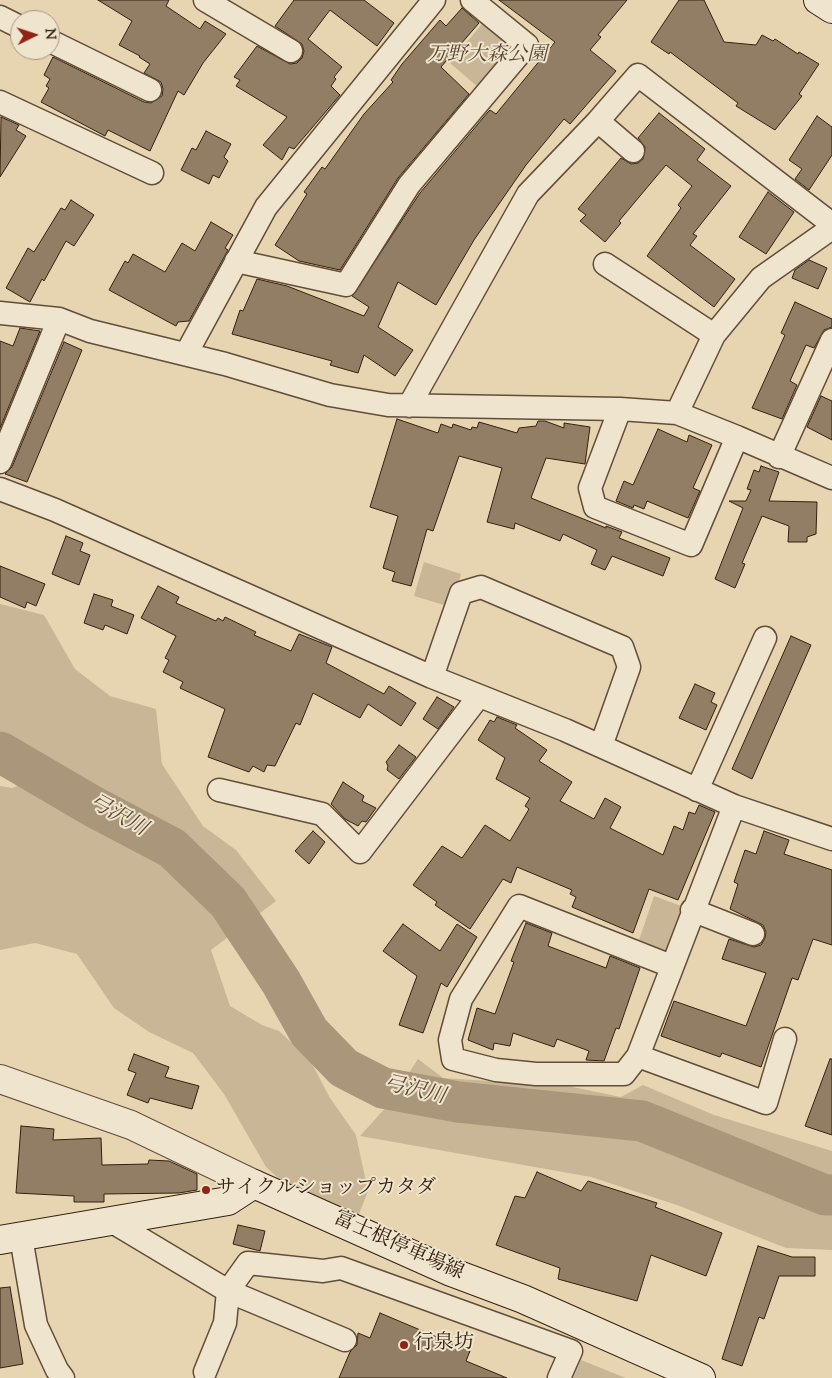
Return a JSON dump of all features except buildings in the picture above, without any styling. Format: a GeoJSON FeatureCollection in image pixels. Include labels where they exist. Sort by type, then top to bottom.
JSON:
{"type":"FeatureCollection","features":[{"type":"Feature","properties":{"kind":"main road"},"geometry":{"type":"LineString","coordinates":[[818,0],[832,9]]}},
{"type":"Feature","properties":{"kind":"main road","name":"富士根停車場線"},"geometry":{"type":"LineString","coordinates":[[0,1079],[131,1125],[254,1184],[451,1272],[523,1299],[701,1378]]}},
{"type":"Feature","properties":{"kind":"main road"},"geometry":{"type":"LineString","coordinates":[[10,1238],[228,1201],[254,1184]]}},
{"type":"Feature","properties":{"kind":"street"},"geometry":{"type":"LineString","coordinates":[[205,0],[290,51]]}},
{"type":"Feature","properties":{"kind":"street"},"geometry":{"type":"LineString","coordinates":[[186,354],[266,207],[434,0]]}},
{"type":"Feature","properties":{"kind":"street"},"geometry":{"type":"LineString","coordinates":[[236,261],[346,285],[409,185],[527,45],[472,0]]}},
{"type":"Feature","properties":{"kind":"street"},"geometry":{"type":"LineString","coordinates":[[60,46],[150,90]]}},
{"type":"Feature","properties":{"kind":"street"},"geometry":{"type":"LineString","coordinates":[[409,406],[528,194],[598,121],[638,75],[832,224]]}},
{"type":"Feature","properties":{"kind":"street"},"geometry":{"type":"LineString","coordinates":[[0,102],[152,173]]}},
{"type":"Feature","properties":{"kind":"street"},"geometry":{"type":"LineString","coordinates":[[598,121],[633,151]]}},
{"type":"Feature","properties":{"kind":"street"},"geometry":{"type":"LineString","coordinates":[[677,414],[714,335],[761,278],[832,228]]}},
{"type":"Feature","properties":{"kind":"street"},"geometry":{"type":"LineString","coordinates":[[605,264],[714,335]]}},
{"type":"Feature","properties":{"kind":"street"},"geometry":{"type":"LineString","coordinates":[[0,313],[59,319],[90,331],[186,354],[330,395],[409,406],[620,409],[677,414],[737,436],[779,457],[832,478]]}},
{"type":"Feature","properties":{"kind":"street"},"geometry":{"type":"LineString","coordinates":[[0,462],[59,319]]}},
{"type":"Feature","properties":{"kind":"street"},"geometry":{"type":"LineString","coordinates":[[779,457],[832,340]]}},
{"type":"Feature","properties":{"kind":"street"},"geometry":{"type":"LineString","coordinates":[[620,409],[590,488],[595,507],[691,545],[737,436]]}},
{"type":"Feature","properties":{"kind":"street"},"geometry":{"type":"LineString","coordinates":[[0,489],[55,510],[432,677],[600,746],[734,806],[832,839]]}},
{"type":"Feature","properties":{"kind":"street"},"geometry":{"type":"LineString","coordinates":[[432,677],[461,593],[481,588],[490,591],[622,647],[629,667],[600,746]]}},
{"type":"Feature","properties":{"kind":"street"},"geometry":{"type":"LineString","coordinates":[[696,790],[765,638]]}},
{"type":"Feature","properties":{"kind":"street"},"geometry":{"type":"LineString","coordinates":[[219,790],[322,814],[360,852],[479,696]]}},
{"type":"Feature","properties":{"kind":"street"},"geometry":{"type":"LineString","coordinates":[[671,966],[519,906],[461,1000],[450,1040],[453,1059],[496,1070],[536,1074],[624,1074],[638,1056],[692,910],[734,806]]}},
{"type":"Feature","properties":{"kind":"street"},"geometry":{"type":"LineString","coordinates":[[692,910],[754,934]]}},
{"type":"Feature","properties":{"kind":"street"},"geometry":{"type":"LineString","coordinates":[[638,1056],[766,1103],[785,1039]]}},
{"type":"Feature","properties":{"kind":"street"},"geometry":{"type":"LineString","coordinates":[[110,1221],[228,1291],[345,1340]]}},
{"type":"Feature","properties":{"kind":"street"},"geometry":{"type":"LineString","coordinates":[[10,1238],[36,1325],[55,1375]]}},
{"type":"Feature","properties":{"kind":"street"},"geometry":{"type":"LineString","coordinates":[[205,1372],[225,1323],[228,1291],[248,1263],[323,1271],[341,1268],[571,1351],[560,1378]]}},
{"type":"Feature","properties":{"kind":"green space","name":"万野大森公園"},"geometry":{"type":"Polygon","coordinates":[[[490,14],[527,45],[487,95],[450,63],[490,14]]]}},
{"type":"Feature","properties":{"kind":"green space"},"geometry":{"type":"Polygon","coordinates":[[[424,562],[461,574],[451,607],[414,596],[424,562]]]}},
{"type":"Feature","properties":{"kind":"green space"},"geometry":{"type":"Polygon","coordinates":[[[0,604],[44,615],[75,669],[110,696],[156,709],[162,764],[203,826],[236,850],[276,901],[211,950],[230,1006],[262,1025],[279,1031],[310,1060],[330,1098],[356,1135],[368,1191],[348,1242],[266,1167],[224,1094],[193,1053],[149,1032],[114,1008],[77,954],[35,943],[0,950],[0,786],[12,788],[64,766],[0,745],[0,604]]]}},
{"type":"Feature","properties":{"kind":"green space"},"geometry":{"type":"Polygon","coordinates":[[[654,896],[684,907],[668,951],[639,940],[654,896]]]}},
{"type":"Feature","properties":{"kind":"green space"},"geometry":{"type":"Polygon","coordinates":[[[418,1059],[443,1078],[568,1086],[621,1097],[643,1085],[714,1115],[832,1151],[832,1250],[786,1248],[677,1205],[591,1177],[360,1136],[388,1105],[418,1059]]]}},
{"type":"Feature","properties":{"kind":"green space"},"geometry":{"type":"Polygon","coordinates":[[[581,1360],[626,1378],[573,1378],[581,1360]]]}},
{"type":"Feature","properties":{"kind":"waterway","name":"弓沢川"},"geometry":{"type":"LineString","coordinates":[[0,752],[94,807],[172,848],[228,902],[281,982],[309,1032],[344,1068],[383,1088],[458,1102],[642,1121],[825,1195],[832,1195]]}},
{"type":"Feature","properties":{"kind":"place","name":"サイクルショップカタダ"},"geometry":{"type":"Point","coordinates":[206,1190]}},
{"type":"Feature","properties":{"kind":"place","name":"行泉坊"},"geometry":{"type":"Point","coordinates":[404,1345]}}]}
